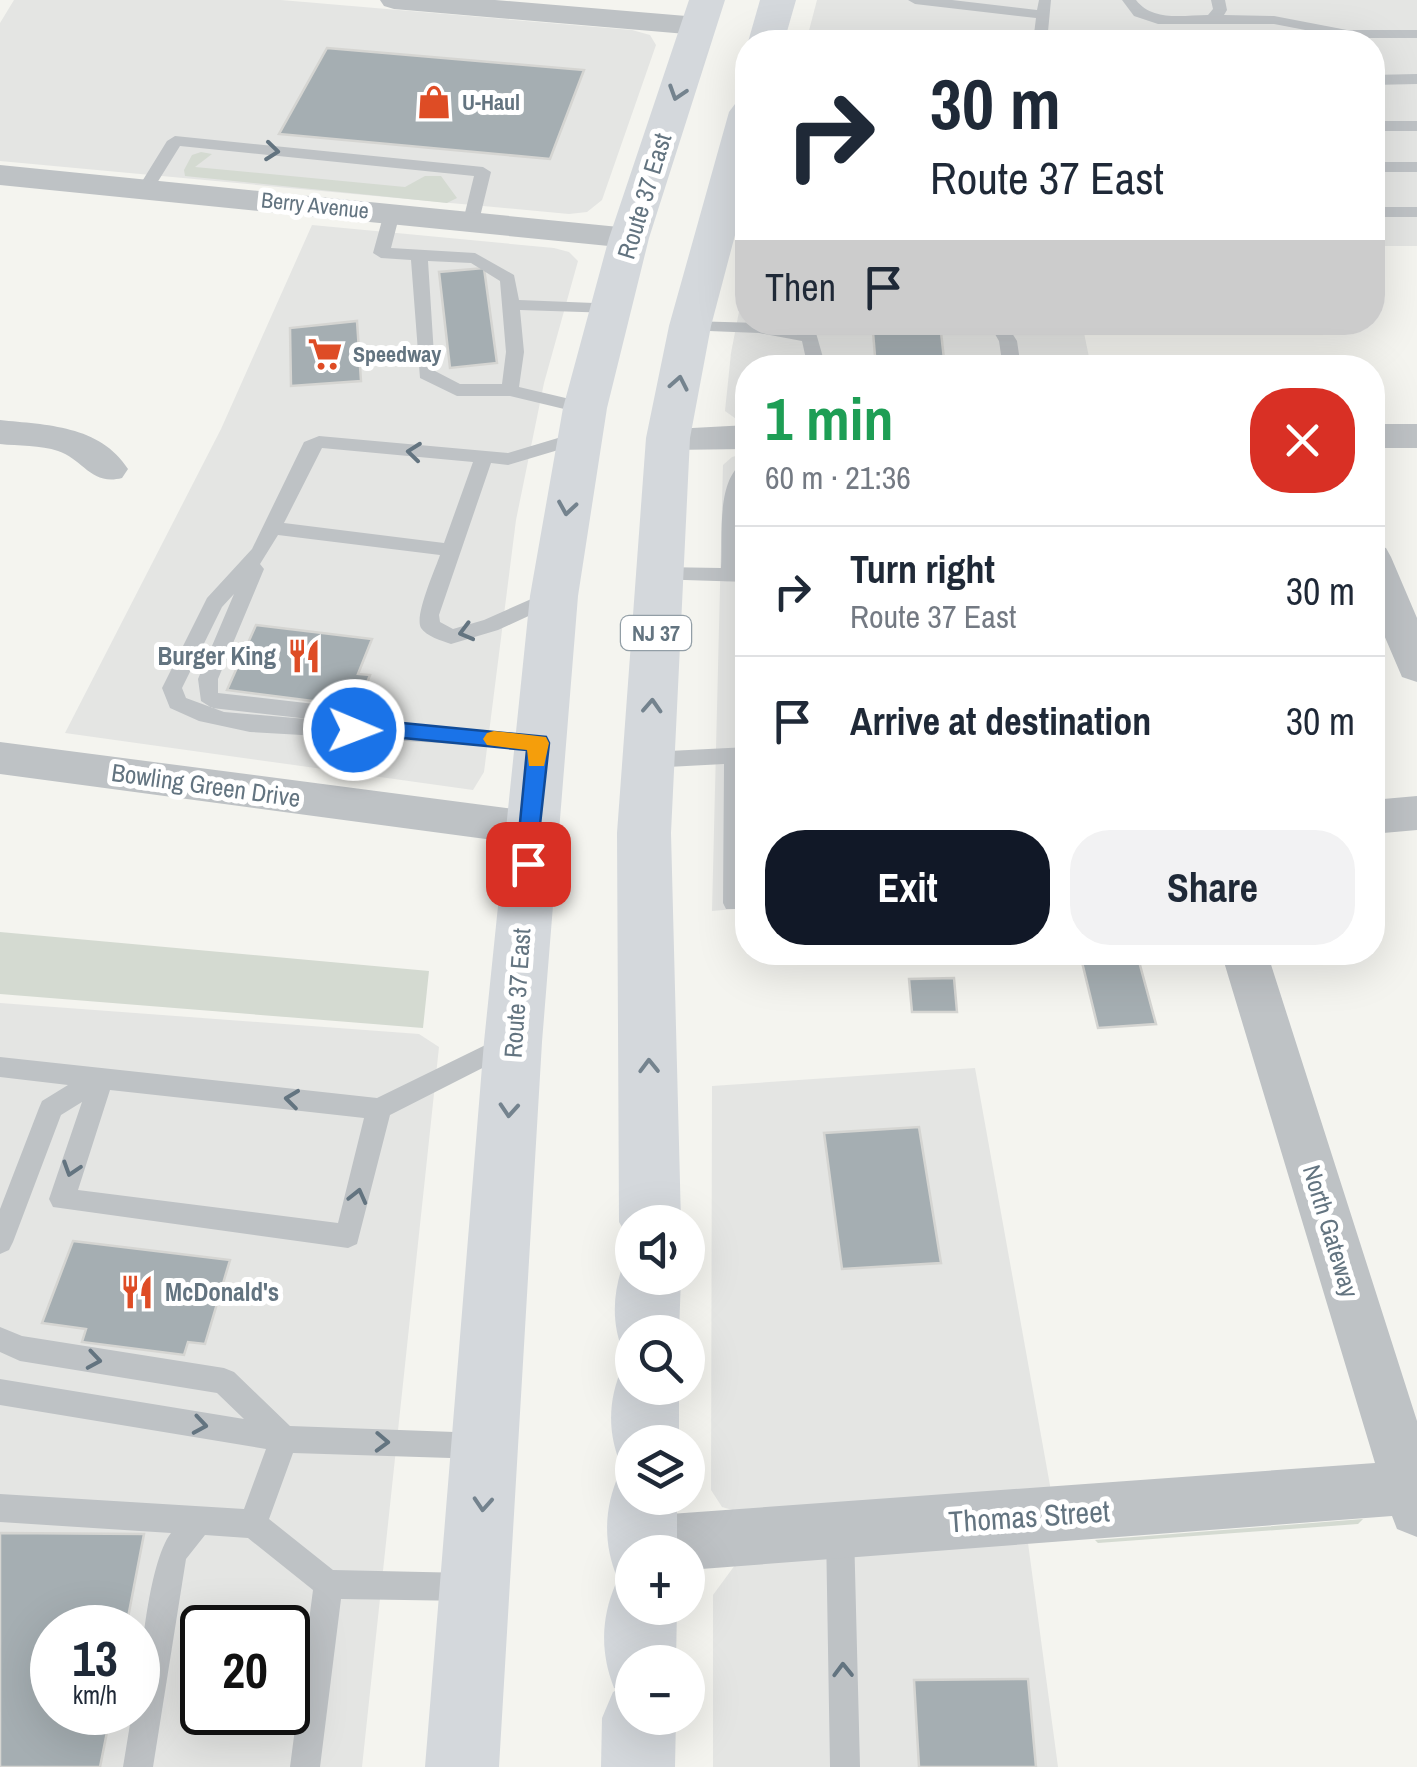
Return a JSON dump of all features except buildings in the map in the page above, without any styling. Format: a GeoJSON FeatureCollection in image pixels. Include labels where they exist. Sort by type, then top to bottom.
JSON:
{"type":"FeatureCollection","features":[{"type":"Feature","properties":{"kind":"highway"},"geometry":{"type":"LineString","coordinates":[[769,30],[778,0]]}},
{"type":"Feature","properties":{"kind":"highway","name":"Route 37 East"},"geometry":{"type":"LineString","coordinates":[[462,1767],[488,1446],[513,1042],[554,596],[582,423],[629,238],[703,13]]}},
{"type":"Feature","properties":{"kind":"highway","name":"NJ 37"},"geometry":{"type":"LineString","coordinates":[[650,1205],[644,833],[668,438],[690,326],[723,222],[735,169]]}},
{"type":"Feature","properties":{"kind":"highway"},"geometry":{"type":"LineString","coordinates":[[638,1767],[639,1735]]}},
{"type":"Feature","properties":{"kind":"street"},"geometry":{"type":"LineString","coordinates":[[394,0],[703,13]]}},
{"type":"Feature","properties":{"kind":"street","name":"Berry Avenue"},"geometry":{"type":"LineString","coordinates":[[0,175],[629,238]]}},
{"type":"Feature","properties":{"kind":"street"},"geometry":{"type":"LineString","coordinates":[[0,432],[69,440],[109,469]]}},
{"type":"Feature","properties":{"kind":"street"},"geometry":{"type":"LineString","coordinates":[[1385,436],[1417,436]]}},
{"type":"Feature","properties":{"kind":"street"},"geometry":{"type":"LineString","coordinates":[[668,438],[735,437]]}},
{"type":"Feature","properties":{"kind":"street"},"geometry":{"type":"LineString","coordinates":[[1385,589],[1417,668]]}},
{"type":"Feature","properties":{"kind":"street","name":"Bowling Green Drive"},"geometry":{"type":"LineString","coordinates":[[0,758],[530,828]]}},
{"type":"Feature","properties":{"kind":"street"},"geometry":{"type":"LineString","coordinates":[[1385,816],[1417,814]]}},
{"type":"Feature","properties":{"kind":"street","name":"North Gateway"},"geometry":{"type":"LineString","coordinates":[[1248,965],[1415,1494]]}},
{"type":"Feature","properties":{"kind":"street","name":"Thomas Street"},"geometry":{"type":"LineString","coordinates":[[705,1544],[840,1530],[1415,1494]]}},
{"type":"Feature","properties":{"kind":"lane"},"geometry":{"type":"LineString","coordinates":[[915,0],[1044,7]]}},
{"type":"Feature","properties":{"kind":"lane"},"geometry":{"type":"LineString","coordinates":[[1129,0],[1139,13],[1158,20],[1274,20],[1326,30]]}},
{"type":"Feature","properties":{"kind":"lane"},"geometry":{"type":"LineString","coordinates":[[1212,20],[1220,10],[1218,0]]}},
{"type":"Feature","properties":{"kind":"lane"},"geometry":{"type":"LineString","coordinates":[[1385,34],[1417,34]]}},
{"type":"Feature","properties":{"kind":"lane"},"geometry":{"type":"LineString","coordinates":[[1385,80],[1417,80]]}},
{"type":"Feature","properties":{"kind":"lane"},"geometry":{"type":"LineString","coordinates":[[1385,126],[1417,126]]}},
{"type":"Feature","properties":{"kind":"lane"},"geometry":{"type":"LineString","coordinates":[[146,188],[175,141],[483,172],[474,258]]}},
{"type":"Feature","properties":{"kind":"lane"},"geometry":{"type":"LineString","coordinates":[[1385,167],[1417,167]]}},
{"type":"Feature","properties":{"kind":"lane"},"geometry":{"type":"LineString","coordinates":[[1385,212],[1417,212]]}},
{"type":"Feature","properties":{"kind":"lane"},"geometry":{"type":"LineString","coordinates":[[392,213],[381,253],[474,258],[508,280],[515,352],[510,390]]}},
{"type":"Feature","properties":{"kind":"lane"},"geometry":{"type":"LineString","coordinates":[[419,255],[426,374],[457,390],[510,390],[582,423]]}},
{"type":"Feature","properties":{"kind":"lane"},"geometry":{"type":"LineString","coordinates":[[510,305],[613,308]]}},
{"type":"Feature","properties":{"kind":"lane"},"geometry":{"type":"LineString","coordinates":[[690,326],[735,327]]}},
{"type":"Feature","properties":{"kind":"lane"},"geometry":{"type":"LineString","coordinates":[[382,728],[323,713],[212,700],[208,696],[208,679],[239,612],[260,552],[311,446],[318,442],[508,459],[582,423]]}},
{"type":"Feature","properties":{"kind":"lane"},"geometry":{"type":"LineString","coordinates":[[483,459],[428,615],[430,626],[451,637],[554,596]]}},
{"type":"Feature","properties":{"kind":"lane"},"geometry":{"type":"LineString","coordinates":[[271,528],[451,550]]}},
{"type":"Feature","properties":{"kind":"lane"},"geometry":{"type":"LineString","coordinates":[[260,552],[214,603],[172,688],[177,703],[199,716],[324,730],[382,728],[538,743]]}},
{"type":"Feature","properties":{"kind":"lane"},"geometry":{"type":"LineString","coordinates":[[660,574],[735,575]]}},
{"type":"Feature","properties":{"kind":"lane"},"geometry":{"type":"LineString","coordinates":[[649,760],[735,756]]}},
{"type":"Feature","properties":{"kind":"lane"},"geometry":{"type":"LineString","coordinates":[[734,902],[735,881]]}},
{"type":"Feature","properties":{"kind":"lane"},"geometry":{"type":"LineString","coordinates":[[0,1067],[380,1110],[513,1042]]}},
{"type":"Feature","properties":{"kind":"lane"},"geometry":{"type":"LineString","coordinates":[[102,1077],[62,1198],[348,1236],[380,1110]]}},
{"type":"Feature","properties":{"kind":"lane"},"geometry":{"type":"LineString","coordinates":[[0,1242],[51,1108],[102,1077]]}},
{"type":"Feature","properties":{"kind":"lane"},"geometry":{"type":"LineString","coordinates":[[0,1338],[20,1348],[224,1381],[284,1439]]}},
{"type":"Feature","properties":{"kind":"lane"},"geometry":{"type":"LineString","coordinates":[[0,1392],[284,1439],[488,1446]]}},
{"type":"Feature","properties":{"kind":"lane"},"geometry":{"type":"LineString","coordinates":[[253,1524],[284,1439]]}},
{"type":"Feature","properties":{"kind":"lane"},"geometry":{"type":"LineString","coordinates":[[0,1508],[253,1524],[328,1584],[476,1587]]}},
{"type":"Feature","properties":{"kind":"lane"},"geometry":{"type":"LineString","coordinates":[[138,1767],[174,1553],[198,1520]]}},
{"type":"Feature","properties":{"kind":"lane"},"geometry":{"type":"LineString","coordinates":[[840,1530],[845,1767]]}},
{"type":"Feature","properties":{"kind":"lane"},"geometry":{"type":"LineString","coordinates":[[305,1767],[328,1584]]}},
{"type":"Feature","properties":{"kind":"shaded area"},"geometry":{"type":"Polygon","coordinates":[[[14,0],[281,0],[632,30],[650,35],[656,45],[602,200],[587,212],[569,214],[0,161],[0,23],[14,0]]]}},
{"type":"Feature","properties":{"kind":"shaded area"},"geometry":{"type":"Polygon","coordinates":[[[817,0],[1417,0],[1417,246],[1385,246],[1385,30],[809,30],[817,0]]]}},
{"type":"Feature","properties":{"kind":"shaded area"},"geometry":{"type":"Polygon","coordinates":[[[212,154],[195,167],[405,187],[425,176],[441,176],[457,198],[447,203],[185,176],[192,155],[212,154]]]}},
{"type":"Feature","properties":{"kind":"shaded area"},"geometry":{"type":"Polygon","coordinates":[[[312,225],[554,248],[569,252],[578,261],[544,383],[516,520],[484,772],[473,790],[65,733],[221,429],[312,225]]]}},
{"type":"Feature","properties":{"kind":"shaded area"},"geometry":{"type":"Polygon","coordinates":[[[735,332],[1084,335],[1089,355],[735,355],[735,418],[725,411],[735,332]]]}},
{"type":"Feature","properties":{"kind":"shaded area"},"geometry":{"type":"Polygon","coordinates":[[[735,456],[735,909],[712,911],[723,465],[735,456]]]}},
{"type":"Feature","properties":{"kind":"shaded area"},"geometry":{"type":"Polygon","coordinates":[[[0,932],[429,971],[423,1028],[0,994],[0,932]]]}},
{"type":"Feature","properties":{"kind":"shaded area"},"geometry":{"type":"Polygon","coordinates":[[[0,1003],[419,1034],[439,1047],[362,1767],[0,1767],[0,1003]]]}},
{"type":"Feature","properties":{"kind":"shaded area"},"geometry":{"type":"Polygon","coordinates":[[[975,1068],[1051,1491],[743,1513],[722,1507],[711,1490],[712,1086],[975,1068]]]}},
{"type":"Feature","properties":{"kind":"shaded area"},"geometry":{"type":"Polygon","coordinates":[[[1363,1519],[1358,1524],[1098,1543],[1095,1540],[1363,1519]]]}},
{"type":"Feature","properties":{"kind":"shaded area"},"geometry":{"type":"Polygon","coordinates":[[[1028,1543],[1058,1767],[713,1767],[713,1595],[735,1565],[1028,1543]]]}},
{"type":"Feature","properties":{"kind":"slow traffic"},"geometry":{"type":"LineString","coordinates":[[494,739],[538,743],[537,760]]}},
{"type":"Feature","properties":{"kind":"place","name":"U-Haul"},"geometry":{"type":"Point","coordinates":[434,102]}},
{"type":"Feature","properties":{"kind":"place","name":"Speedway"},"geometry":{"type":"Point","coordinates":[325,354]}},
{"type":"Feature","properties":{"kind":"place","name":"Burger King"},"geometry":{"type":"Point","coordinates":[304,656]}},
{"type":"Feature","properties":{"kind":"place","name":"McDonald's"},"geometry":{"type":"Point","coordinates":[137,1292]}},
{"type":"Feature","properties":{"kind":"route"},"geometry":{"type":"LineString","coordinates":[[354,730],[382,728],[538,743],[528,864]]}}]}
